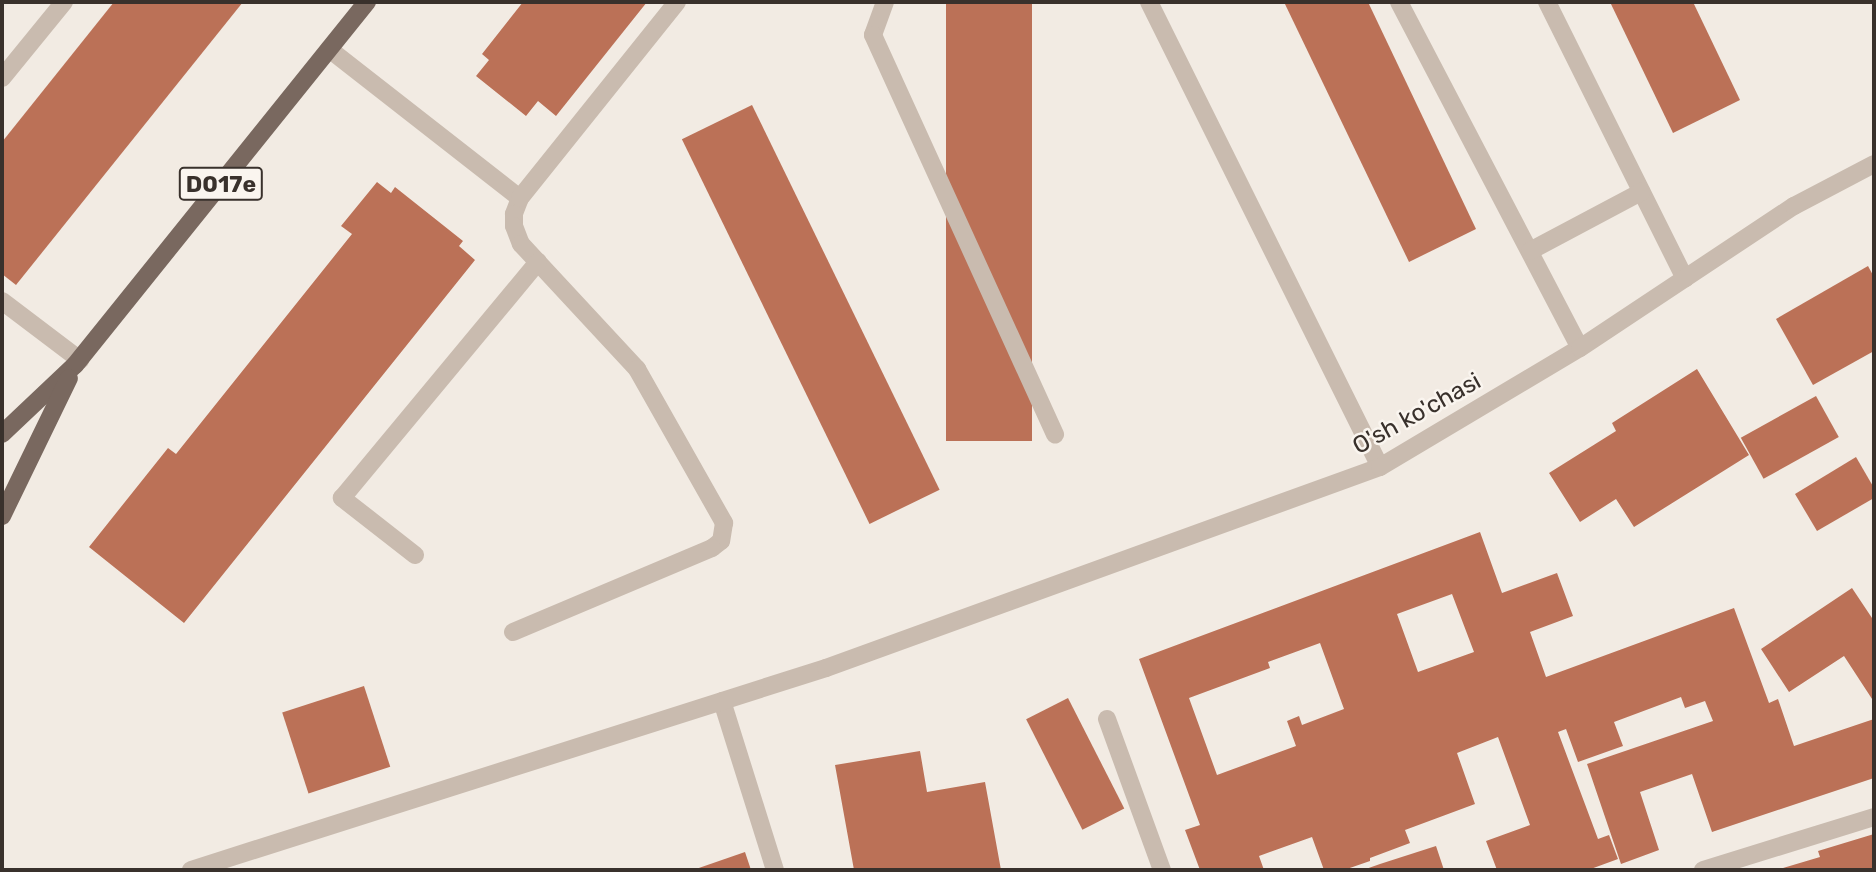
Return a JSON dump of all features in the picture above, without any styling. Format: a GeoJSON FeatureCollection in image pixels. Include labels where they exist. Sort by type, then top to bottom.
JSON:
{"type":"FeatureCollection","features":[{"type":"Feature","properties":{"kind":"main road","name":"D017e"},"geometry":{"type":"LineString","coordinates":[[2,434],[78,363],[366,2]]}},
{"type":"Feature","properties":{"kind":"main road","name":"D017e"},"geometry":{"type":"LineString","coordinates":[[2,516],[78,363]]}},
{"type":"Feature","properties":{"kind":"street"},"geometry":{"type":"LineString","coordinates":[[2,78],[64,2]]}},
{"type":"Feature","properties":{"kind":"street"},"geometry":{"type":"LineString","coordinates":[[513,632],[712,548],[722,541],[724,523],[637,369],[521,244],[513,226],[520,198],[677,2]]}},
{"type":"Feature","properties":{"kind":"street"},"geometry":{"type":"LineString","coordinates":[[885,2],[873,36],[1055,435]]}},
{"type":"Feature","properties":{"kind":"street"},"geometry":{"type":"LineString","coordinates":[[1150,2],[1380,467]]}},
{"type":"Feature","properties":{"kind":"street"},"geometry":{"type":"LineString","coordinates":[[1399,2],[1580,348]]}},
{"type":"Feature","properties":{"kind":"street"},"geometry":{"type":"LineString","coordinates":[[1547,2],[1685,279]]}},
{"type":"Feature","properties":{"kind":"street"},"geometry":{"type":"LineString","coordinates":[[328,49],[520,198]]}},
{"type":"Feature","properties":{"kind":"street","name":"O'sh ko'chasi"},"geometry":{"type":"LineString","coordinates":[[191,870],[826,668],[1380,467],[1580,348],[1794,206],[1874,164]]}},
{"type":"Feature","properties":{"kind":"street"},"geometry":{"type":"LineString","coordinates":[[1530,251],[1642,192]]}},
{"type":"Feature","properties":{"kind":"street"},"geometry":{"type":"LineString","coordinates":[[415,555],[342,498],[538,262]]}},
{"type":"Feature","properties":{"kind":"street"},"geometry":{"type":"LineString","coordinates":[[2,301],[78,363]]}},
{"type":"Feature","properties":{"kind":"street"},"geometry":{"type":"LineString","coordinates":[[722,701],[775,870]]}},
{"type":"Feature","properties":{"kind":"street"},"geometry":{"type":"LineString","coordinates":[[1107,719],[1162,870]]}},
{"type":"Feature","properties":{"kind":"street"},"geometry":{"type":"LineString","coordinates":[[1703,870],[1874,817]]}},
{"type":"Feature","properties":{"kind":"building"},"geometry":{"type":"Polygon","coordinates":[[[114,2],[243,2],[16,285],[2,274],[2,142],[114,2]]]}},
{"type":"Feature","properties":{"kind":"building"},"geometry":{"type":"Polygon","coordinates":[[[523,2],[647,2],[556,116],[538,101],[526,116],[476,76],[489,60],[482,54],[523,2]]]}},
{"type":"Feature","properties":{"kind":"building"},"geometry":{"type":"Polygon","coordinates":[[[946,2],[1032,2],[1032,441],[946,441],[946,2]]]}},
{"type":"Feature","properties":{"kind":"building"},"geometry":{"type":"Polygon","coordinates":[[[1284,2],[1368,2],[1476,229],[1409,262],[1284,2]]]}},
{"type":"Feature","properties":{"kind":"building"},"geometry":{"type":"Polygon","coordinates":[[[1610,2],[1693,2],[1740,100],[1673,133],[1610,2]]]}},
{"type":"Feature","properties":{"kind":"building"},"geometry":{"type":"Polygon","coordinates":[[[752,105],[940,490],[870,524],[682,139],[752,105]]]}},
{"type":"Feature","properties":{"kind":"building"},"geometry":{"type":"Polygon","coordinates":[[[377,182],[391,193],[395,187],[463,241],[459,246],[475,260],[184,623],[89,547],[168,448],[176,454],[352,234],[341,226],[377,182]]]}},
{"type":"Feature","properties":{"kind":"building"},"geometry":{"type":"Polygon","coordinates":[[[1868,266],[1874,277],[1874,351],[1813,385],[1776,319],[1868,266]]]}},
{"type":"Feature","properties":{"kind":"building"},"geometry":{"type":"Polygon","coordinates":[[[1697,369],[1749,455],[1634,527],[1616,499],[1580,522],[1549,473],[1616,431],[1612,423],[1697,369]]]}},
{"type":"Feature","properties":{"kind":"building"},"geometry":{"type":"Polygon","coordinates":[[[1816,396],[1839,437],[1764,479],[1741,438],[1816,396]]]}},
{"type":"Feature","properties":{"kind":"building"},"geometry":{"type":"Polygon","coordinates":[[[1856,457],[1874,488],[1874,498],[1817,531],[1795,494],[1856,457]]]}},
{"type":"Feature","properties":{"kind":"building"},"geometry":{"type":"Polygon","coordinates":[[[1480,532],[1502,593],[1557,573],[1573,616],[1530,632],[1546,677],[1734,608],[1769,703],[1778,699],[1794,746],[1874,719],[1874,778],[1712,832],[1692,774],[1640,792],[1659,850],[1621,864],[1587,764],[1713,721],[1705,701],[1685,708],[1681,697],[1614,722],[1623,746],[1578,762],[1566,729],[1558,732],[1598,839],[1609,835],[1618,859],[1588,870],[1497,870],[1486,841],[1530,825],[1498,737],[1457,753],[1475,804],[1405,830],[1410,843],[1370,858],[1370,861],[1344,870],[1324,870],[1312,837],[1259,856],[1264,870],[1200,870],[1185,830],[1200,825],[1139,659],[1480,532]],[[1452,594],[1397,614],[1418,672],[1474,652],[1452,594]],[[1320,643],[1268,662],[1270,668],[1189,698],[1217,775],[1296,746],[1287,721],[1299,716],[1302,725],[1344,709],[1320,643]]]}},
{"type":"Feature","properties":{"kind":"building"},"geometry":{"type":"Polygon","coordinates":[[[1852,588],[1874,621],[1874,702],[1844,656],[1789,692],[1761,649],[1852,588]]]}},
{"type":"Feature","properties":{"kind":"building"},"geometry":{"type":"Polygon","coordinates":[[[364,686],[390,767],[308,793],[282,713],[364,686]]]}},
{"type":"Feature","properties":{"kind":"building"},"geometry":{"type":"Polygon","coordinates":[[[1068,698],[1124,808],[1082,830],[1026,719],[1068,698]]]}},
{"type":"Feature","properties":{"kind":"building"},"geometry":{"type":"Polygon","coordinates":[[[920,751],[927,792],[985,782],[1001,870],[854,870],[835,765],[920,751]]]}},
{"type":"Feature","properties":{"kind":"building"},"geometry":{"type":"Polygon","coordinates":[[[1874,834],[1874,870],[1776,870],[1820,857],[1818,851],[1874,834]]]}},
{"type":"Feature","properties":{"kind":"building"},"geometry":{"type":"Polygon","coordinates":[[[1436,846],[1444,870],[1363,870],[1380,864],[1436,846]]]}},
{"type":"Feature","properties":{"kind":"building"},"geometry":{"type":"Polygon","coordinates":[[[745,852],[751,870],[693,870],[745,852]]]}}]}
